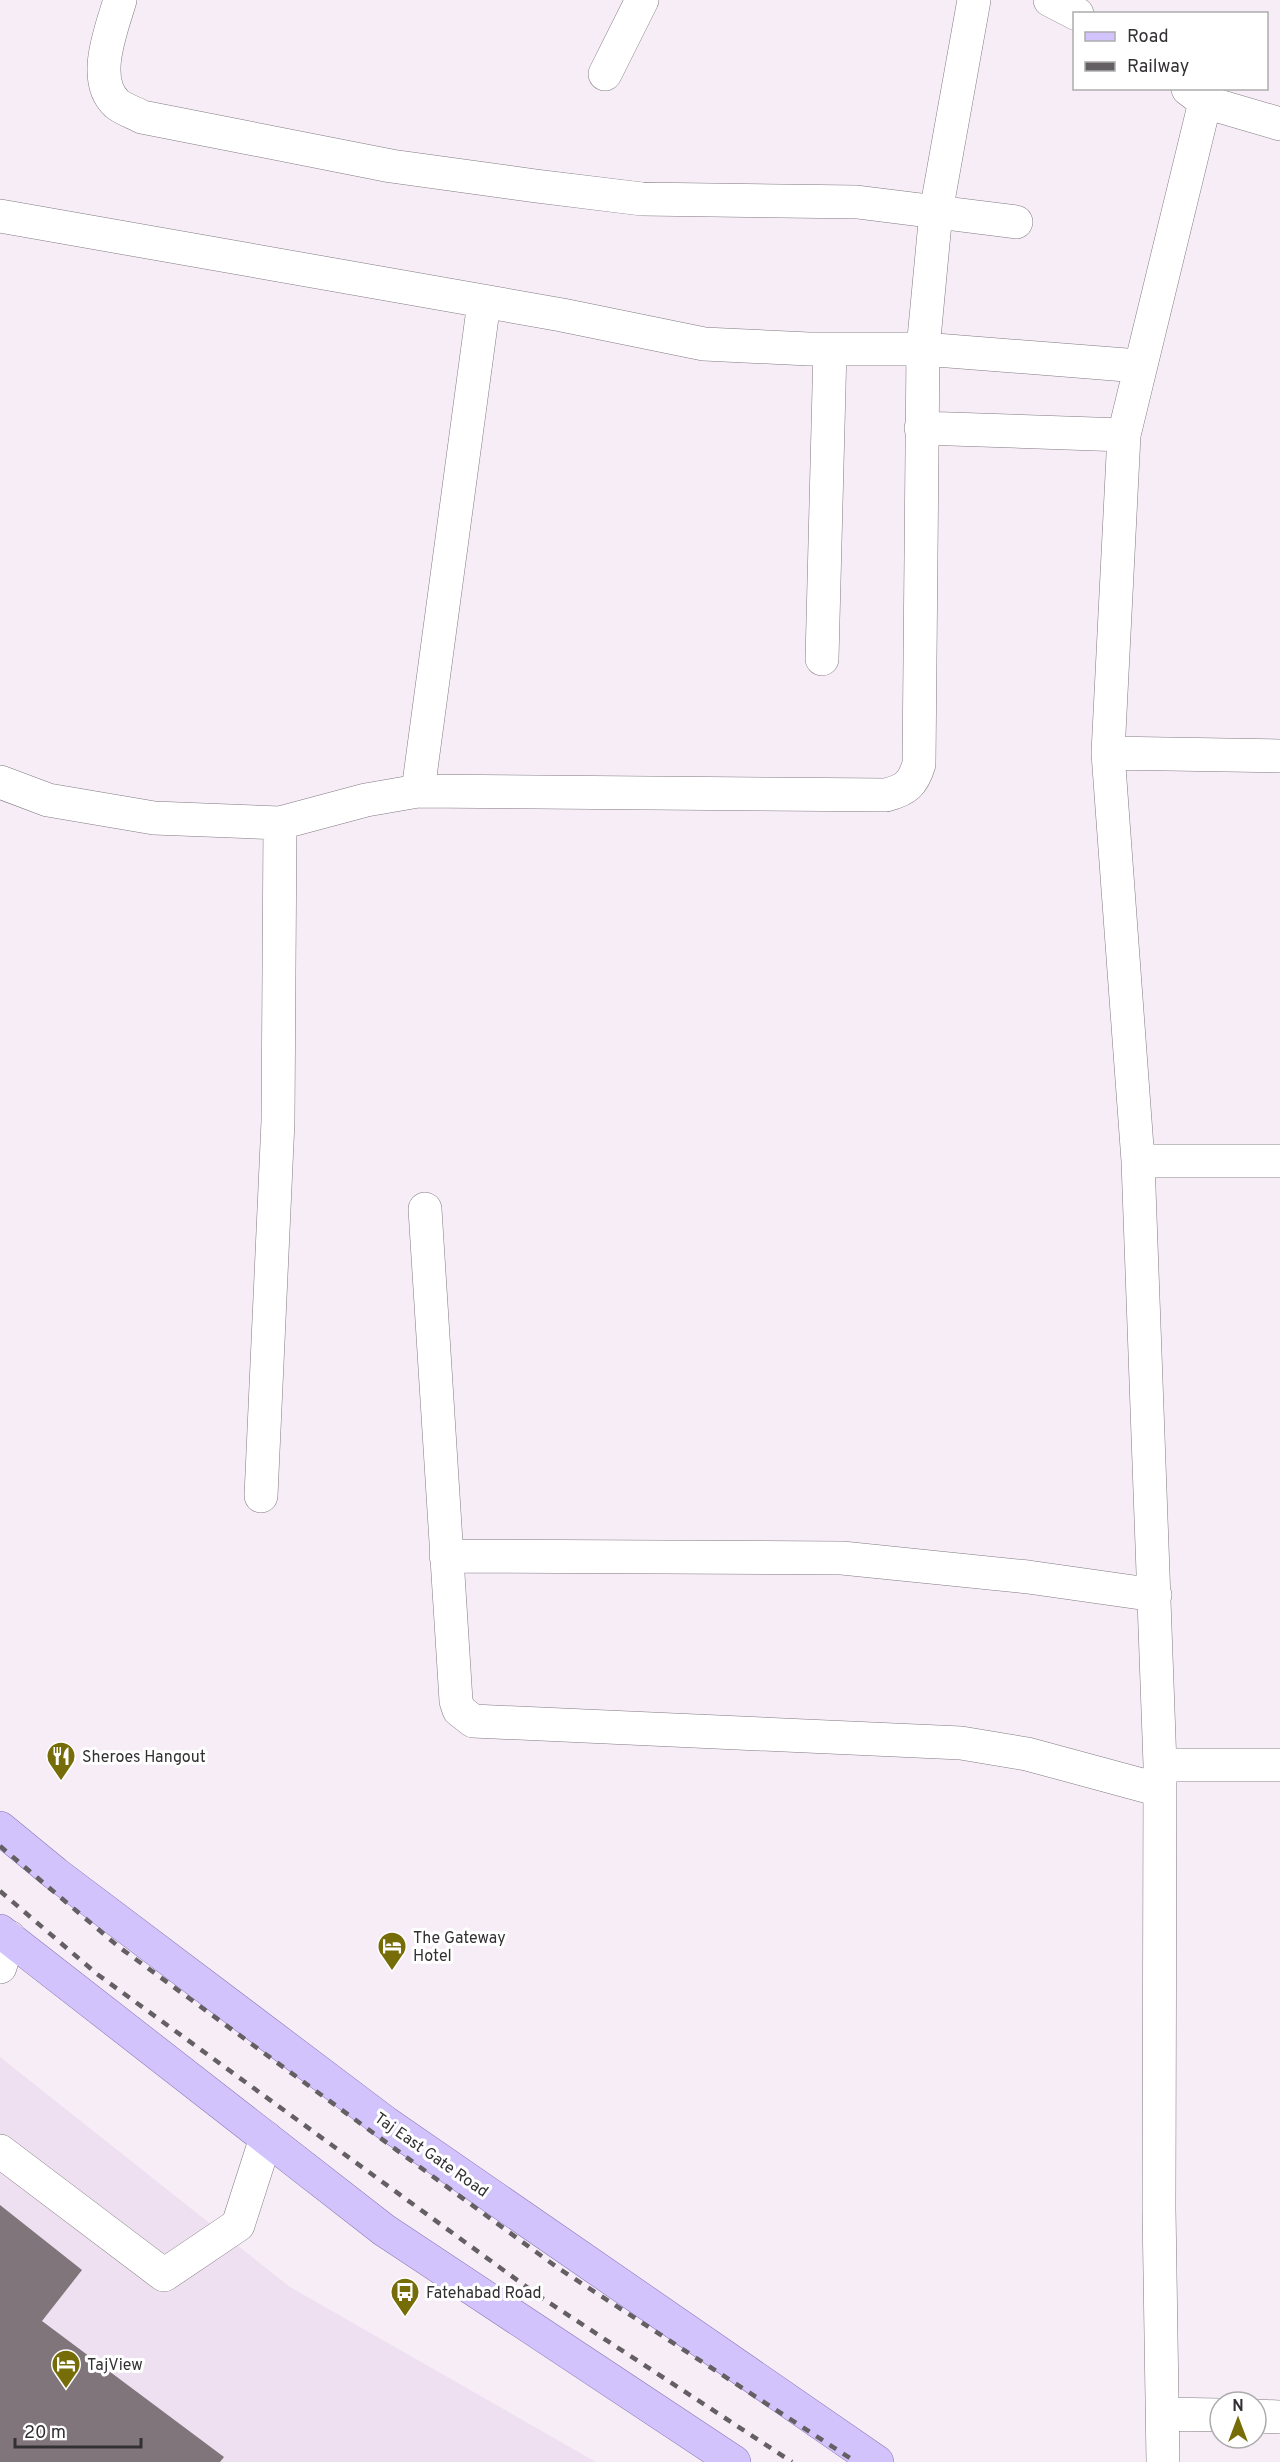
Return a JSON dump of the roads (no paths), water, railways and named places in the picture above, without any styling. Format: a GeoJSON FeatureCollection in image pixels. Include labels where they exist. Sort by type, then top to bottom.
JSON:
{"type":"FeatureCollection","features":[{"type":"Feature","properties":{"kind":"main road","name":"Taj East Gate Road"},"geometry":{"type":"LineString","coordinates":[[0,1828],[56,1874],[386,2123],[877,2462]]}},
{"type":"Feature","properties":{"kind":"main road"},"geometry":{"type":"LineString","coordinates":[[3,1945],[266,2138],[384,2230],[734,2462]]}},
{"type":"Feature","properties":{"kind":"street"},"geometry":{"type":"LineString","coordinates":[[120,0],[104,56],[104,80],[116,103],[142,117],[391,166],[583,192],[642,199],[857,202],[1016,222]]}},
{"type":"Feature","properties":{"kind":"street"},"geometry":{"type":"LineString","coordinates":[[605,74],[642,0]]}},
{"type":"Feature","properties":{"kind":"street"},"geometry":{"type":"LineString","coordinates":[[0,782],[48,800],[154,818],[280,823],[366,800],[418,791],[886,795],[901,791],[914,781],[919,764],[923,349],[936,212],[974,0]]}},
{"type":"Feature","properties":{"kind":"street"},"geometry":{"type":"LineString","coordinates":[[1163,2462],[1159,2209],[1160,1778],[1155,1595],[1138,1161],[1108,753],[1124,435],[1196,95],[1280,124]]}},
{"type":"Feature","properties":{"kind":"street"},"geometry":{"type":"LineString","coordinates":[[0,216],[484,302],[704,344],[830,349],[923,349],[1139,366]]}},
{"type":"Feature","properties":{"kind":"street"},"geometry":{"type":"LineString","coordinates":[[418,791],[484,302]]}},
{"type":"Feature","properties":{"kind":"street"},"geometry":{"type":"LineString","coordinates":[[822,659],[830,349]]}},
{"type":"Feature","properties":{"kind":"street"},"geometry":{"type":"LineString","coordinates":[[921,428],[1124,435]]}},
{"type":"Feature","properties":{"kind":"street"},"geometry":{"type":"LineString","coordinates":[[1108,753],[1280,756]]}},
{"type":"Feature","properties":{"kind":"street"},"geometry":{"type":"LineString","coordinates":[[261,1496],[278,1121],[280,823]]}},
{"type":"Feature","properties":{"kind":"street"},"geometry":{"type":"LineString","coordinates":[[1138,1161],[1280,1161]]}},
{"type":"Feature","properties":{"kind":"street"},"geometry":{"type":"LineString","coordinates":[[424,1209],[456,1701],[459,1710],[473,1721],[961,1743],[1160,1778],[1280,1765]]}},
{"type":"Feature","properties":{"kind":"street"},"geometry":{"type":"LineString","coordinates":[[446,1556],[842,1558],[1028,1577],[1155,1595]]}},
{"type":"Feature","properties":{"kind":"street"},"geometry":{"type":"LineString","coordinates":[[0,2151],[164,2276],[238,2225],[266,2138]]}},
{"type":"Feature","properties":{"kind":"street"},"geometry":{"type":"LineString","coordinates":[[1163,2414],[1208,2415]]}},
{"type":"Feature","properties":{"kind":"railway"},"geometry":{"type":"LineString","coordinates":[[0,1846],[119,1947],[558,2268],[856,2462]]}},
{"type":"Feature","properties":{"kind":"railway"},"geometry":{"type":"LineString","coordinates":[[0,1891],[97,1974],[539,2296],[792,2462]]}},
{"type":"Feature","properties":{"kind":"place","name":"Sheroes Hangout"},"geometry":{"type":"Point","coordinates":[61,1782]}},
{"type":"Feature","properties":{"kind":"place","name":"The Gateway Hotel"},"geometry":{"type":"Point","coordinates":[392,1972]}},
{"type":"Feature","properties":{"kind":"place","name":"Fatehabad Road"},"geometry":{"type":"Point","coordinates":[405,2318]}},
{"type":"Feature","properties":{"kind":"place","name":"TajView"},"geometry":{"type":"Point","coordinates":[66,2390]}}]}
